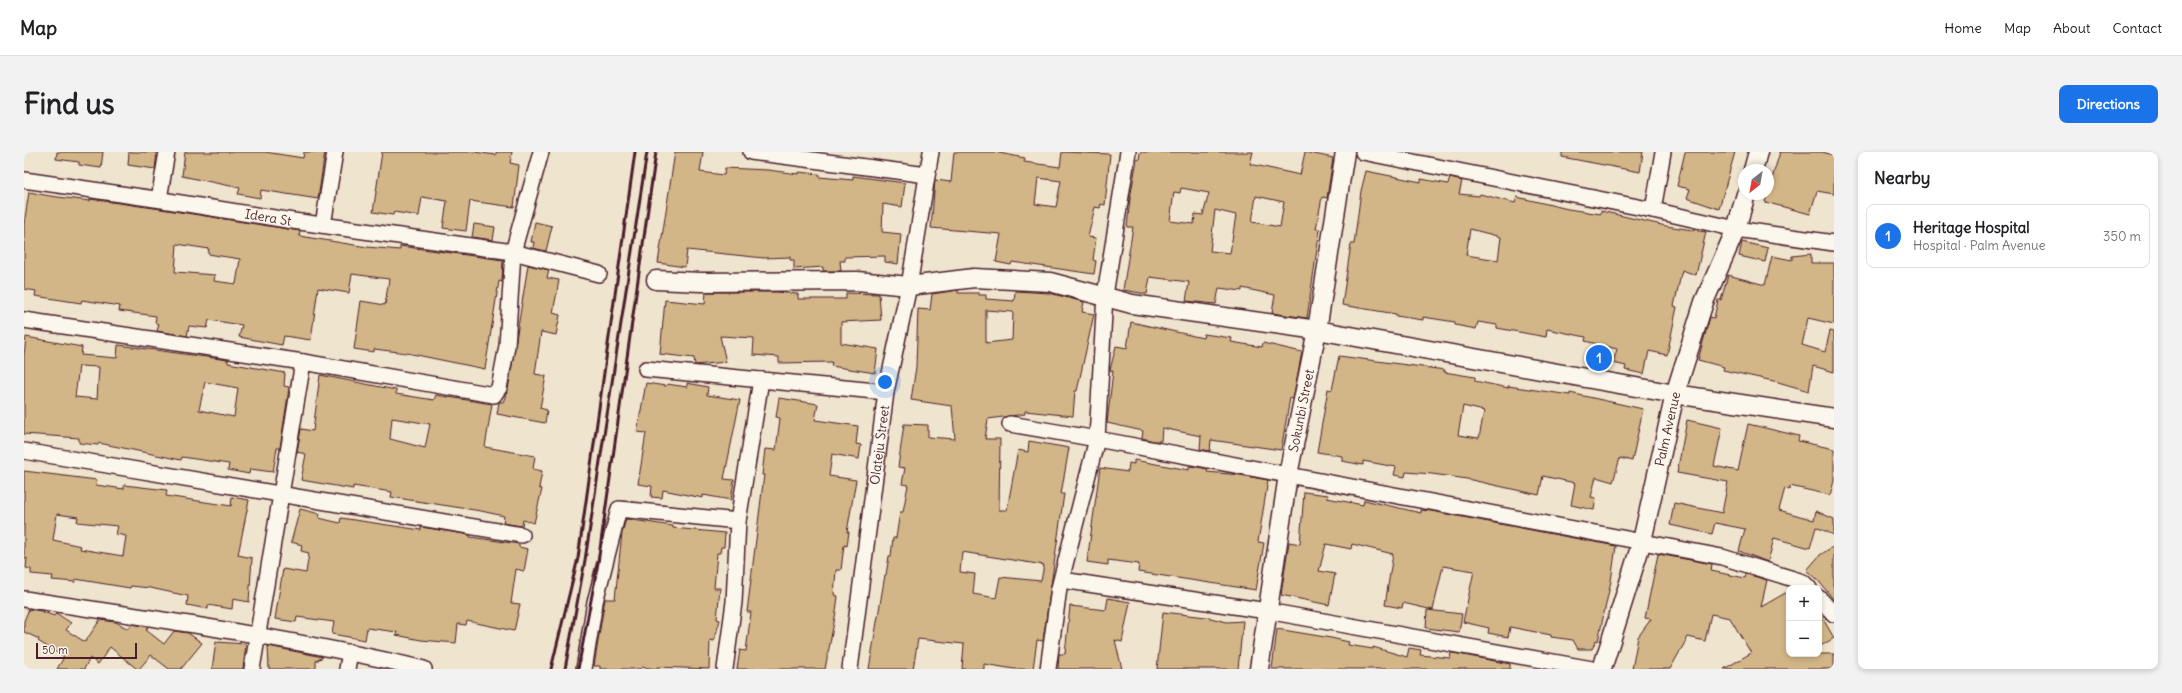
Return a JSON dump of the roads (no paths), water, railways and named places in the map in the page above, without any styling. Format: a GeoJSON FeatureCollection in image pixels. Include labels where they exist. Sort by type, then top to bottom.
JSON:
{"type":"FeatureCollection","features":[{"type":"Feature","properties":{"kind":"street"},"geometry":{"type":"LineString","coordinates":[[159,199],[167,152]]}},
{"type":"Feature","properties":{"kind":"street"},"geometry":{"type":"LineString","coordinates":[[323,225],[335,152]]}},
{"type":"Feature","properties":{"kind":"street"},"geometry":{"type":"LineString","coordinates":[[24,320],[302,362],[494,395],[499,388],[506,346],[513,252],[541,152]]}},
{"type":"Feature","properties":{"kind":"street"},"geometry":{"type":"LineString","coordinates":[[751,152],[927,175]]}},
{"type":"Feature","properties":{"kind":"street","name":"Olateju Street"},"geometry":{"type":"LineString","coordinates":[[850,669],[886,392],[909,286],[931,152]]}},
{"type":"Feature","properties":{"kind":"street"},"geometry":{"type":"LineString","coordinates":[[1048,669],[1062,580],[1097,439],[1105,296],[1128,152]]}},
{"type":"Feature","properties":{"kind":"street","name":"Sokunbi Street"},"geometry":{"type":"LineString","coordinates":[[1259,669],[1288,475],[1317,330],[1345,152]]}},
{"type":"Feature","properties":{"kind":"street"},"geometry":{"type":"LineString","coordinates":[[1363,152],[1653,210],[1736,229],[1834,243]]}},
{"type":"Feature","properties":{"kind":"street"},"geometry":{"type":"LineString","coordinates":[[1653,210],[1663,152]]}},
{"type":"Feature","properties":{"kind":"street"},"geometry":{"type":"LineString","coordinates":[[1754,164],[1758,152]]}},
{"type":"Feature","properties":{"kind":"street","name":"Idera St"},"geometry":{"type":"LineString","coordinates":[[24,180],[513,252],[599,274]]}},
{"type":"Feature","properties":{"kind":"street","name":"Palm Avenue"},"geometry":{"type":"LineString","coordinates":[[1602,669],[1642,541],[1675,394],[1704,302],[1736,229],[1744,200]]}},
{"type":"Feature","properties":{"kind":"street"},"geometry":{"type":"LineString","coordinates":[[656,280],[701,282],[857,281],[909,286],[974,278],[1050,282],[1132,304],[1317,330],[1675,394],[1834,418]]}},
{"type":"Feature","properties":{"kind":"street"},"geometry":{"type":"LineString","coordinates":[[252,669],[302,362]]}},
{"type":"Feature","properties":{"kind":"street"},"geometry":{"type":"LineString","coordinates":[[646,369],[886,392]]}},
{"type":"Feature","properties":{"kind":"street"},"geometry":{"type":"LineString","coordinates":[[725,669],[734,602],[738,521],[761,380]]}},
{"type":"Feature","properties":{"kind":"street"},"geometry":{"type":"LineString","coordinates":[[1010,424],[1097,439],[1722,557],[1803,582],[1806,585]]}},
{"type":"Feature","properties":{"kind":"street"},"geometry":{"type":"LineString","coordinates":[[24,451],[522,534]]}},
{"type":"Feature","properties":{"kind":"street"},"geometry":{"type":"LineString","coordinates":[[584,669],[595,602],[619,509],[738,521]]}},
{"type":"Feature","properties":{"kind":"street"},"geometry":{"type":"LineString","coordinates":[[1062,580],[1267,611],[1592,669]]}},
{"type":"Feature","properties":{"kind":"street"},"geometry":{"type":"LineString","coordinates":[[24,599],[257,634],[350,652],[424,669]]}},
{"type":"Feature","properties":{"kind":"street"},"geometry":{"type":"LineString","coordinates":[[1822,601],[1834,614]]}},
{"type":"Feature","properties":{"kind":"street"},"geometry":{"type":"LineString","coordinates":[[347,669],[350,652]]}},
{"type":"Feature","properties":{"kind":"railway"},"geometry":{"type":"LineString","coordinates":[[551,669],[578,558],[635,152]]}},
{"type":"Feature","properties":{"kind":"railway"},"geometry":{"type":"LineString","coordinates":[[565,669],[585,560],[647,152]]}},
{"type":"Feature","properties":{"kind":"railway"},"geometry":{"type":"LineString","coordinates":[[578,669],[598,563],[656,152]]}},
{"type":"Feature","properties":{"kind":"place","name":"Heritage Hospital"},"geometry":{"type":"Point","coordinates":[1599,358]}}]}
